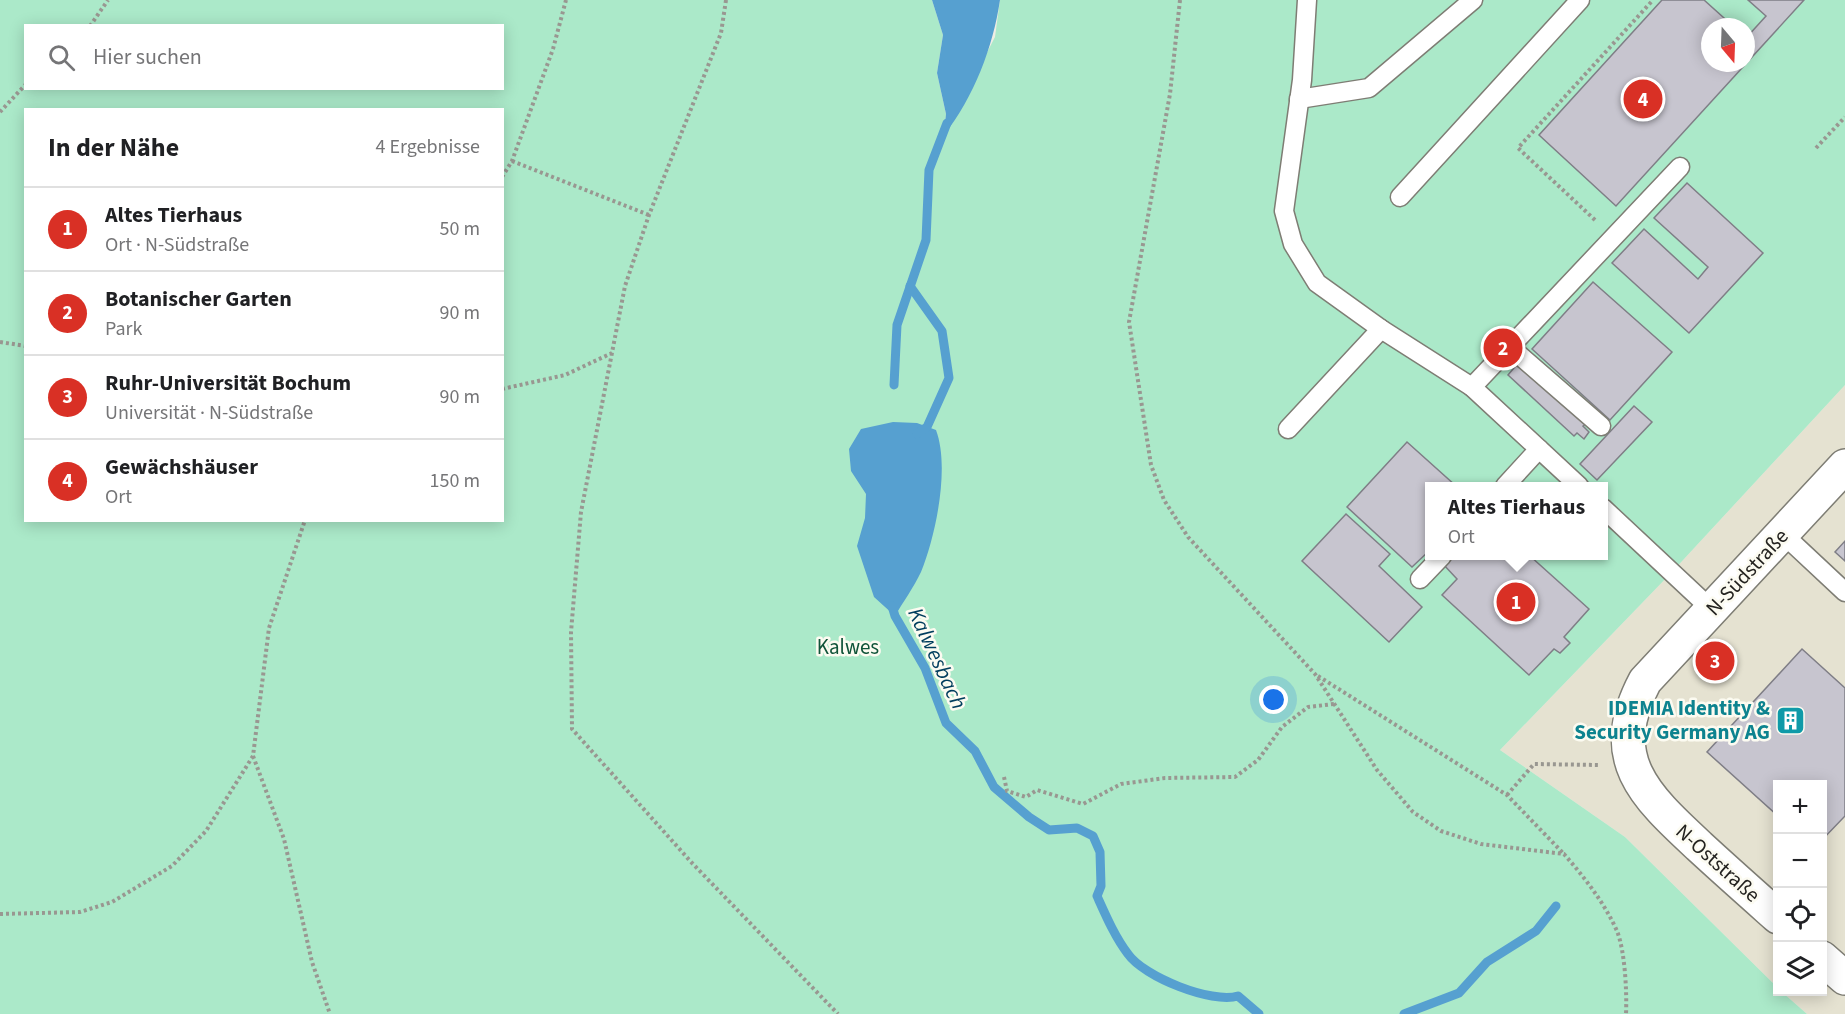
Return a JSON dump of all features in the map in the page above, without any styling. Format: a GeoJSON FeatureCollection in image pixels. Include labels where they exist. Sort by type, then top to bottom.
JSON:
{"type":"FeatureCollection","features":[{"type":"Feature","properties":{"kind":"street","name":"N-Südstraße"},"geometry":{"type":"LineString","coordinates":[[1658,808],[1647,795],[1630,757],[1628,728],[1632,706],[1645,681],[1845,466]]}},
{"type":"Feature","properties":{"kind":"street","name":"N-Oststraße"},"geometry":{"type":"LineString","coordinates":[[1658,808],[1773,912]]}},
{"type":"Feature","properties":{"kind":"street"},"geometry":{"type":"LineString","coordinates":[[1827,962],[1845,978]]}},
{"type":"Feature","properties":{"kind":"lane"},"geometry":{"type":"LineString","coordinates":[[1307,0],[1299,99],[1284,211],[1293,244],[1317,283],[1381,330],[1472,387],[1575,482]]}},
{"type":"Feature","properties":{"kind":"lane"},"geometry":{"type":"LineString","coordinates":[[1299,99],[1369,88],[1473,0]]}},
{"type":"Feature","properties":{"kind":"lane"},"geometry":{"type":"LineString","coordinates":[[1400,197],[1580,0]]}},
{"type":"Feature","properties":{"kind":"lane"},"geometry":{"type":"LineString","coordinates":[[1472,387],[1680,167]]}},
{"type":"Feature","properties":{"kind":"lane"},"geometry":{"type":"LineString","coordinates":[[1288,429],[1381,330]]}},
{"type":"Feature","properties":{"kind":"lane"},"geometry":{"type":"LineString","coordinates":[[1510,347],[1601,426]]}},
{"type":"Feature","properties":{"kind":"lane"},"geometry":{"type":"LineString","coordinates":[[1509,482],[1539,450]]}},
{"type":"Feature","properties":{"kind":"lane"},"geometry":{"type":"LineString","coordinates":[[1608,513],[1711,609]]}},
{"type":"Feature","properties":{"kind":"lane"},"geometry":{"type":"LineString","coordinates":[[1783,534],[1845,592]]}},
{"type":"Feature","properties":{"kind":"lane"},"geometry":{"type":"LineString","coordinates":[[1420,579],[1437,560]]}},
{"type":"Feature","properties":{"kind":"path"},"geometry":{"type":"LineString","coordinates":[[91,24],[108,0]]}},
{"type":"Feature","properties":{"kind":"path"},"geometry":{"type":"LineString","coordinates":[[504,174],[512,161],[553,49],[566,0]]}},
{"type":"Feature","properties":{"kind":"path"},"geometry":{"type":"LineString","coordinates":[[726,0],[721,33],[649,215],[625,286],[580,512],[571,632],[572,729],[692,863],[838,1014]]}},
{"type":"Feature","properties":{"kind":"path"},"geometry":{"type":"LineString","coordinates":[[1180,0],[1170,94],[1129,322],[1151,465],[1164,500],[1188,537],[1315,674],[1377,771],[1413,812],[1442,831],[1481,844],[1564,854]]}},
{"type":"Feature","properties":{"kind":"path"},"geometry":{"type":"LineString","coordinates":[[1614,237],[1518,148],[1653,0]]}},
{"type":"Feature","properties":{"kind":"path"},"geometry":{"type":"LineString","coordinates":[[0,112],[24,86]]}},
{"type":"Feature","properties":{"kind":"path"},"geometry":{"type":"LineString","coordinates":[[1816,148],[1845,117]]}},
{"type":"Feature","properties":{"kind":"path"},"geometry":{"type":"LineString","coordinates":[[512,161],[649,215]]}},
{"type":"Feature","properties":{"kind":"path"},"geometry":{"type":"LineString","coordinates":[[0,342],[24,346]]}},
{"type":"Feature","properties":{"kind":"path"},"geometry":{"type":"LineString","coordinates":[[504,389],[565,375],[612,352]]}},
{"type":"Feature","properties":{"kind":"path"},"geometry":{"type":"LineString","coordinates":[[0,914],[80,912],[111,902],[172,866],[206,831],[253,756],[269,628],[304,522]]}},
{"type":"Feature","properties":{"kind":"path"},"geometry":{"type":"LineString","coordinates":[[1315,674],[1507,795],[1564,854],[1587,881],[1617,932],[1627,994],[1626,1014]]}},
{"type":"Feature","properties":{"kind":"path"},"geometry":{"type":"LineString","coordinates":[[1004,777],[1006,791],[1026,797],[1037,790],[1083,804],[1121,784],[1165,778],[1235,777],[1257,760],[1282,727],[1299,714],[1308,708],[1334,704]]}},
{"type":"Feature","properties":{"kind":"path"},"geometry":{"type":"LineString","coordinates":[[253,756],[284,839],[312,962],[330,1014]]}},
{"type":"Feature","properties":{"kind":"path"},"geometry":{"type":"LineString","coordinates":[[1507,795],[1534,764],[1593,767],[1630,757]]}},
{"type":"Feature","properties":{"kind":"shaded area"},"geometry":{"type":"Polygon","coordinates":[[[1845,385],[1845,1014],[1807,1014],[1787,996],[1827,996],[1827,780],[1773,780],[1773,983],[1625,837],[1500,750],[1672,572],[1845,385]]]}},
{"type":"Feature","properties":{"kind":"green space","name":"Kalwes"},"geometry":{"type":"Polygon","coordinates":[[[0,0],[932,0],[943,35],[937,73],[946,114],[945,134],[995,37],[1000,0],[1845,0],[1845,385],[1672,572],[1500,750],[1625,837],[1773,983],[1773,996],[1787,996],[1807,1014],[0,1014],[0,0]]]}},
{"type":"Feature","properties":{"kind":"water"},"geometry":{"type":"Polygon","coordinates":[[[932,0],[1000,0],[993,36],[981,71],[955,120],[944,135],[946,114],[937,73],[943,35],[932,0]]]}},
{"type":"Feature","properties":{"kind":"water"},"geometry":{"type":"Polygon","coordinates":[[[893,422],[917,423],[936,430],[942,463],[936,521],[927,557],[918,578],[895,616],[874,597],[857,546],[865,518],[866,494],[851,471],[849,449],[861,429],[893,422]]]}},
{"type":"Feature","properties":{"kind":"building"},"geometry":{"type":"Polygon","coordinates":[[[1662,0],[1704,0],[1724,18],[1701,18],[1701,72],[1738,72],[1616,206],[1539,135],[1662,0]]]}},
{"type":"Feature","properties":{"kind":"building"},"geometry":{"type":"Polygon","coordinates":[[[1748,0],[1804,0],[1755,54],[1755,28],[1766,16],[1748,0]]]}},
{"type":"Feature","properties":{"kind":"building"},"geometry":{"type":"Polygon","coordinates":[[[1687,183],[1763,253],[1689,333],[1612,263],[1644,229],[1698,279],[1708,267],[1654,218],[1687,183]]]}},
{"type":"Feature","properties":{"kind":"building"},"geometry":{"type":"Polygon","coordinates":[[[1593,282],[1672,352],[1610,420],[1532,349],[1593,282]]]}},
{"type":"Feature","properties":{"kind":"building"},"geometry":{"type":"Polygon","coordinates":[[[1519,362],[1586,424],[1583,426],[1589,432],[1584,439],[1577,433],[1574,436],[1508,375],[1519,362]]]}},
{"type":"Feature","properties":{"kind":"building"},"geometry":{"type":"Polygon","coordinates":[[[1634,406],[1652,422],[1597,480],[1580,464],[1634,406]]]}},
{"type":"Feature","properties":{"kind":"building"},"geometry":{"type":"Polygon","coordinates":[[[1407,442],[1452,482],[1425,482],[1425,555],[1412,567],[1347,507],[1407,442]]]}},
{"type":"Feature","properties":{"kind":"building"},"geometry":{"type":"Polygon","coordinates":[[[1346,514],[1390,554],[1379,566],[1422,607],[1389,642],[1302,561],[1346,514]]]}},
{"type":"Feature","properties":{"kind":"building"},"geometry":{"type":"Polygon","coordinates":[[[1845,541],[1845,561],[1835,552],[1845,541]]]}},
{"type":"Feature","properties":{"kind":"building"},"geometry":{"type":"Polygon","coordinates":[[[1446,560],[1534,560],[1589,609],[1564,637],[1570,643],[1560,653],[1554,649],[1529,675],[1442,595],[1457,579],[1443,564],[1446,560]]]}},
{"type":"Feature","properties":{"kind":"building","name":"IDEMIA Identity & Security Germany AG"},"geometry":{"type":"Polygon","coordinates":[[[1802,649],[1845,688],[1845,816],[1827,835],[1827,780],[1773,780],[1773,811],[1707,752],[1802,649]]]}},
{"type":"Feature","properties":{"kind":"waterway","name":"Kalwesbach"},"geometry":{"type":"LineString","coordinates":[[894,385],[897,325],[926,240],[929,170],[947,123]]}},
{"type":"Feature","properties":{"kind":"waterway","name":"Kalwesbach"},"geometry":{"type":"LineString","coordinates":[[910,286],[942,331],[949,378],[927,427],[917,434]]}},
{"type":"Feature","properties":{"kind":"waterway","name":"Kalwesbach"},"geometry":{"type":"LineString","coordinates":[[892,606],[895,616],[925,668],[946,723],[975,751],[994,787],[1029,817],[1049,830],[1077,828],[1093,836],[1100,852],[1101,886],[1097,896],[1115,933],[1136,963],[1179,987],[1212,996],[1238,996],[1259,1014]]}},
{"type":"Feature","properties":{"kind":"waterway"},"geometry":{"type":"LineString","coordinates":[[1404,1014],[1459,993],[1487,962],[1536,931],[1556,906]]}},
{"type":"Feature","properties":{"kind":"place","name":"Gewächshäuser"},"geometry":{"type":"Point","coordinates":[1643,99]}},
{"type":"Feature","properties":{"kind":"place","name":"Botanischer Garten"},"geometry":{"type":"Point","coordinates":[1503,348]}},
{"type":"Feature","properties":{"kind":"place","name":"Altes Tierhaus"},"geometry":{"type":"Point","coordinates":[1516,602]}},
{"type":"Feature","properties":{"kind":"place","name":"Ruhr-Universität Bochum"},"geometry":{"type":"Point","coordinates":[1715,661]}},
{"type":"Feature","properties":{"kind":"place","name":"IDEMIA Identity & Security Germany AG"},"geometry":{"type":"Point","coordinates":[1791,720]}}]}
